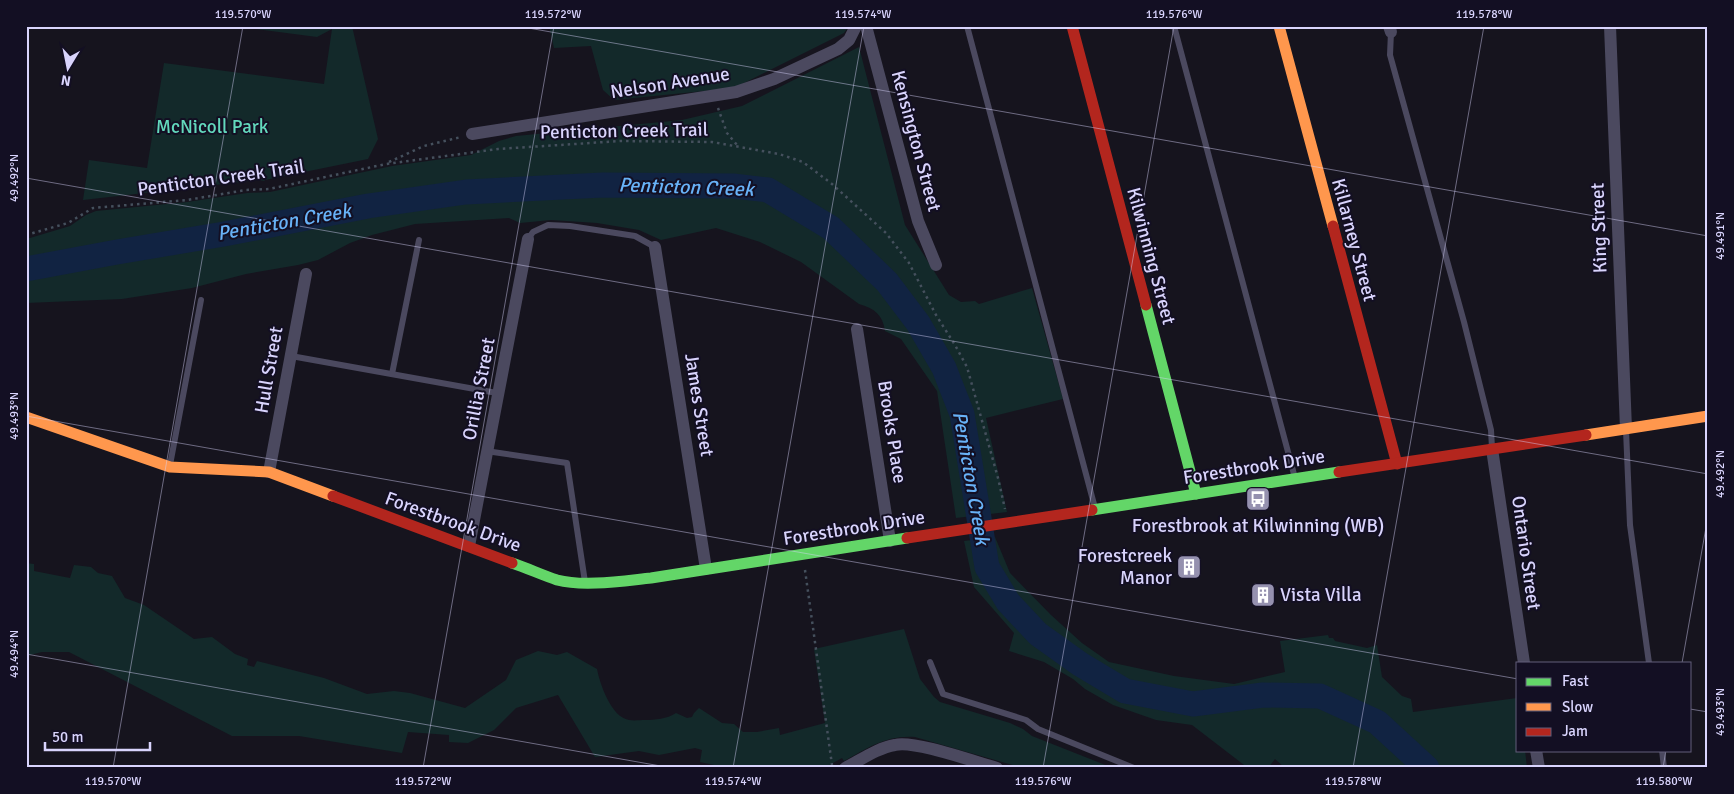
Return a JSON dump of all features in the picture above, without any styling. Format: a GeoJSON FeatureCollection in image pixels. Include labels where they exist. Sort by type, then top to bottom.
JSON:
{"type":"FeatureCollection","features":[{"type":"Feature","properties":{"kind":"street","name":"Nelson Avenue"},"geometry":{"type":"LineString","coordinates":[[472,134],[736,92],[774,78],[838,49],[849,40],[856,26]]}},
{"type":"Feature","properties":{"kind":"street","name":"Kensington Street"},"geometry":{"type":"LineString","coordinates":[[866,26],[918,222],[936,265]]}},
{"type":"Feature","properties":{"kind":"street","name":"Kilwinning Street"},"geometry":{"type":"LineString","coordinates":[[1072,26],[1196,494]]}},
{"type":"Feature","properties":{"kind":"street","name":"Killarney Street"},"geometry":{"type":"LineString","coordinates":[[1279,26],[1397,464]]}},
{"type":"Feature","properties":{"kind":"street","name":"King Street"},"geometry":{"type":"LineString","coordinates":[[1610,26],[1626,429]]}},
{"type":"Feature","properties":{"kind":"street","name":"Orillia Street"},"geometry":{"type":"LineString","coordinates":[[468,546],[528,239]]}},
{"type":"Feature","properties":{"kind":"street","name":"James Street"},"geometry":{"type":"LineString","coordinates":[[655,247],[706,569]]}},
{"type":"Feature","properties":{"kind":"street","name":"Hull Street"},"geometry":{"type":"LineString","coordinates":[[269,472],[306,274]]}},
{"type":"Feature","properties":{"kind":"street","name":"Brooks Place"},"geometry":{"type":"LineString","coordinates":[[857,329],[890,540]]}},
{"type":"Feature","properties":{"kind":"street","name":"Forestbrook Drive"},"geometry":{"type":"LineString","coordinates":[[26,417],[170,467],[269,472],[558,580],[586,584],[612,583],[706,569],[1708,416]]}},
{"type":"Feature","properties":{"kind":"street","name":"Ontario Street"},"geometry":{"type":"LineString","coordinates":[[1492,449],[1524,662]]}},
{"type":"Feature","properties":{"kind":"street"},"geometry":{"type":"LineString","coordinates":[[845,768],[880,750],[901,744],[922,747],[997,768]]}},
{"type":"Feature","properties":{"kind":"street"},"geometry":{"type":"LineString","coordinates":[[1536,752],[1539,768]]}},
{"type":"Feature","properties":{"kind":"lane"},"geometry":{"type":"LineString","coordinates":[[967,26],[1096,509]]}},
{"type":"Feature","properties":{"kind":"lane"},"geometry":{"type":"LineString","coordinates":[[1174,26],[1295,479]]}},
{"type":"Feature","properties":{"kind":"lane"},"geometry":{"type":"LineString","coordinates":[[1390,29],[1390,55],[1464,322],[1491,430],[1492,449]]}},
{"type":"Feature","properties":{"kind":"lane"},"geometry":{"type":"LineString","coordinates":[[528,239],[533,232],[548,225],[570,226],[634,236],[655,247]]}},
{"type":"Feature","properties":{"kind":"lane"},"geometry":{"type":"LineString","coordinates":[[392,374],[419,240]]}},
{"type":"Feature","properties":{"kind":"lane"},"geometry":{"type":"LineString","coordinates":[[170,467],[202,300]]}},
{"type":"Feature","properties":{"kind":"lane"},"geometry":{"type":"LineString","coordinates":[[291,356],[497,393]]}},
{"type":"Feature","properties":{"kind":"lane"},"geometry":{"type":"LineString","coordinates":[[1626,429],[1630,525],[1649,662]]}},
{"type":"Feature","properties":{"kind":"lane"},"geometry":{"type":"LineString","coordinates":[[486,451],[567,463],[586,584]]}},
{"type":"Feature","properties":{"kind":"lane"},"geometry":{"type":"LineString","coordinates":[[930,662],[943,694],[1026,720],[1038,729],[1134,768]]}},
{"type":"Feature","properties":{"kind":"lane"},"geometry":{"type":"LineString","coordinates":[[1662,752],[1664,768]]}},
{"type":"Feature","properties":{"kind":"path"},"geometry":{"type":"LineString","coordinates":[[715,96],[727,133],[738,146]]}},
{"type":"Feature","properties":{"kind":"path"},"geometry":{"type":"LineString","coordinates":[[386,164],[424,146],[472,134]]}},
{"type":"Feature","properties":{"kind":"path","name":"Penticton Creek Trail"},"geometry":{"type":"LineString","coordinates":[[26,235],[68,223],[93,208],[187,200],[246,190],[269,189],[386,164],[498,149],[621,141],[712,142],[779,154],[803,162],[832,184],[886,233],[909,263],[966,367],[998,478],[1007,522]]}},
{"type":"Feature","properties":{"kind":"path"},"geometry":{"type":"LineString","coordinates":[[803,554],[832,768]]}},
{"type":"Feature","properties":{"kind":"green space","name":"McNicoll Park"},"geometry":{"type":"Polygon","coordinates":[[[232,26],[352,26],[378,139],[368,159],[264,181],[259,180],[83,200],[89,160],[147,168],[164,63],[324,84],[332,29],[317,37],[232,26]]]}},
{"type":"Feature","properties":{"kind":"green space"},"geometry":{"type":"Polygon","coordinates":[[[549,26],[849,26],[844,33],[734,88],[614,100],[603,90],[591,46],[554,48],[549,26]]]}},
{"type":"Feature","properties":{"kind":"green space"},"geometry":{"type":"Polygon","coordinates":[[[859,47],[905,225],[949,295],[961,302],[975,301],[979,304],[1032,288],[1063,399],[986,418],[1007,512],[956,518],[937,391],[901,339],[885,331],[880,316],[877,313],[859,304],[801,262],[760,242],[716,228],[661,240],[639,230],[597,223],[551,220],[520,223],[509,218],[415,224],[372,235],[350,243],[318,260],[246,274],[192,288],[122,299],[26,303],[26,238],[70,226],[86,215],[96,211],[187,202],[247,193],[270,192],[392,166],[471,155],[499,141],[516,136],[682,120],[742,106],[859,47]]]}},
{"type":"Feature","properties":{"kind":"green space"},"geometry":{"type":"Polygon","coordinates":[[[995,537],[1010,573],[1051,615],[1082,643],[1109,662],[1174,676],[1234,684],[1285,672],[1280,641],[1328,635],[1329,638],[1333,638],[1335,641],[1367,648],[1377,645],[1382,677],[1402,696],[1411,699],[1413,712],[1516,698],[1516,752],[1525,752],[1527,768],[1285,768],[1275,759],[1268,768],[1248,768],[1192,725],[1156,720],[1113,705],[1044,662],[1009,651],[1014,633],[974,587],[964,541],[995,537]]]}},
{"type":"Feature","properties":{"kind":"green space"},"geometry":{"type":"Polygon","coordinates":[[[26,563],[34,564],[34,571],[70,578],[74,565],[91,567],[98,573],[112,576],[125,598],[144,605],[194,639],[212,637],[235,654],[248,659],[247,665],[254,667],[257,661],[324,678],[367,694],[394,691],[410,693],[465,708],[506,680],[516,660],[538,651],[557,655],[567,652],[597,669],[607,699],[623,718],[653,720],[665,718],[676,713],[687,718],[692,717],[699,708],[722,723],[734,724],[743,732],[757,732],[779,728],[780,735],[825,723],[814,649],[904,629],[920,679],[940,702],[1010,723],[1032,736],[1113,768],[1023,768],[915,737],[886,740],[844,761],[842,758],[824,768],[728,768],[700,762],[702,750],[695,748],[659,755],[639,751],[595,757],[558,695],[516,708],[494,730],[468,743],[449,742],[449,735],[408,732],[402,753],[299,736],[232,736],[69,652],[42,652],[26,656],[26,563]]]}},
{"type":"Feature","properties":{"kind":"waterway","name":"Penticton Creek"},"geometry":{"type":"LineString","coordinates":[[26,269],[368,206],[466,192],[603,185],[733,186],[768,190],[831,228],[887,282],[918,323],[944,368],[962,414],[987,567],[1008,602],[1038,634],[1080,664],[1125,691],[1193,704],[1263,695],[1320,696],[1377,722],[1427,768]]}},
{"type":"Feature","properties":{"kind":"traffic: fast"},"geometry":{"type":"LineString","coordinates":[[1146,305],[1196,494]]}},
{"type":"Feature","properties":{"kind":"traffic: fast"},"geometry":{"type":"LineString","coordinates":[[1092,510],[1339,472]]}},
{"type":"Feature","properties":{"kind":"traffic: fast"},"geometry":{"type":"LineString","coordinates":[[512,563],[557,580],[579,583],[603,583],[651,578],[907,538]]}},
{"type":"Feature","properties":{"kind":"traffic: slow"},"geometry":{"type":"LineString","coordinates":[[1279,26],[1333,226]]}},
{"type":"Feature","properties":{"kind":"traffic: slow"},"geometry":{"type":"LineString","coordinates":[[1586,435],[1708,416]]}},
{"type":"Feature","properties":{"kind":"traffic: slow"},"geometry":{"type":"LineString","coordinates":[[26,417],[170,467],[269,472],[333,496]]}},
{"type":"Feature","properties":{"kind":"traffic: jam"},"geometry":{"type":"LineString","coordinates":[[1072,26],[1146,305]]}},
{"type":"Feature","properties":{"kind":"traffic: jam"},"geometry":{"type":"LineString","coordinates":[[1333,226],[1397,464]]}},
{"type":"Feature","properties":{"kind":"traffic: jam"},"geometry":{"type":"LineString","coordinates":[[1339,472],[1586,435]]}},
{"type":"Feature","properties":{"kind":"traffic: jam"},"geometry":{"type":"LineString","coordinates":[[333,496],[512,563]]}},
{"type":"Feature","properties":{"kind":"traffic: jam"},"geometry":{"type":"LineString","coordinates":[[907,538],[1092,510]]}},
{"type":"Feature","properties":{"kind":"place","name":"Forestbrook at Kilwinning (WB)"},"geometry":{"type":"Point","coordinates":[1258,499]}},
{"type":"Feature","properties":{"kind":"place","name":"Forestcreek Manor"},"geometry":{"type":"Point","coordinates":[1189,567]}},
{"type":"Feature","properties":{"kind":"place","name":"Vista Villa"},"geometry":{"type":"Point","coordinates":[1263,595]}}]}
